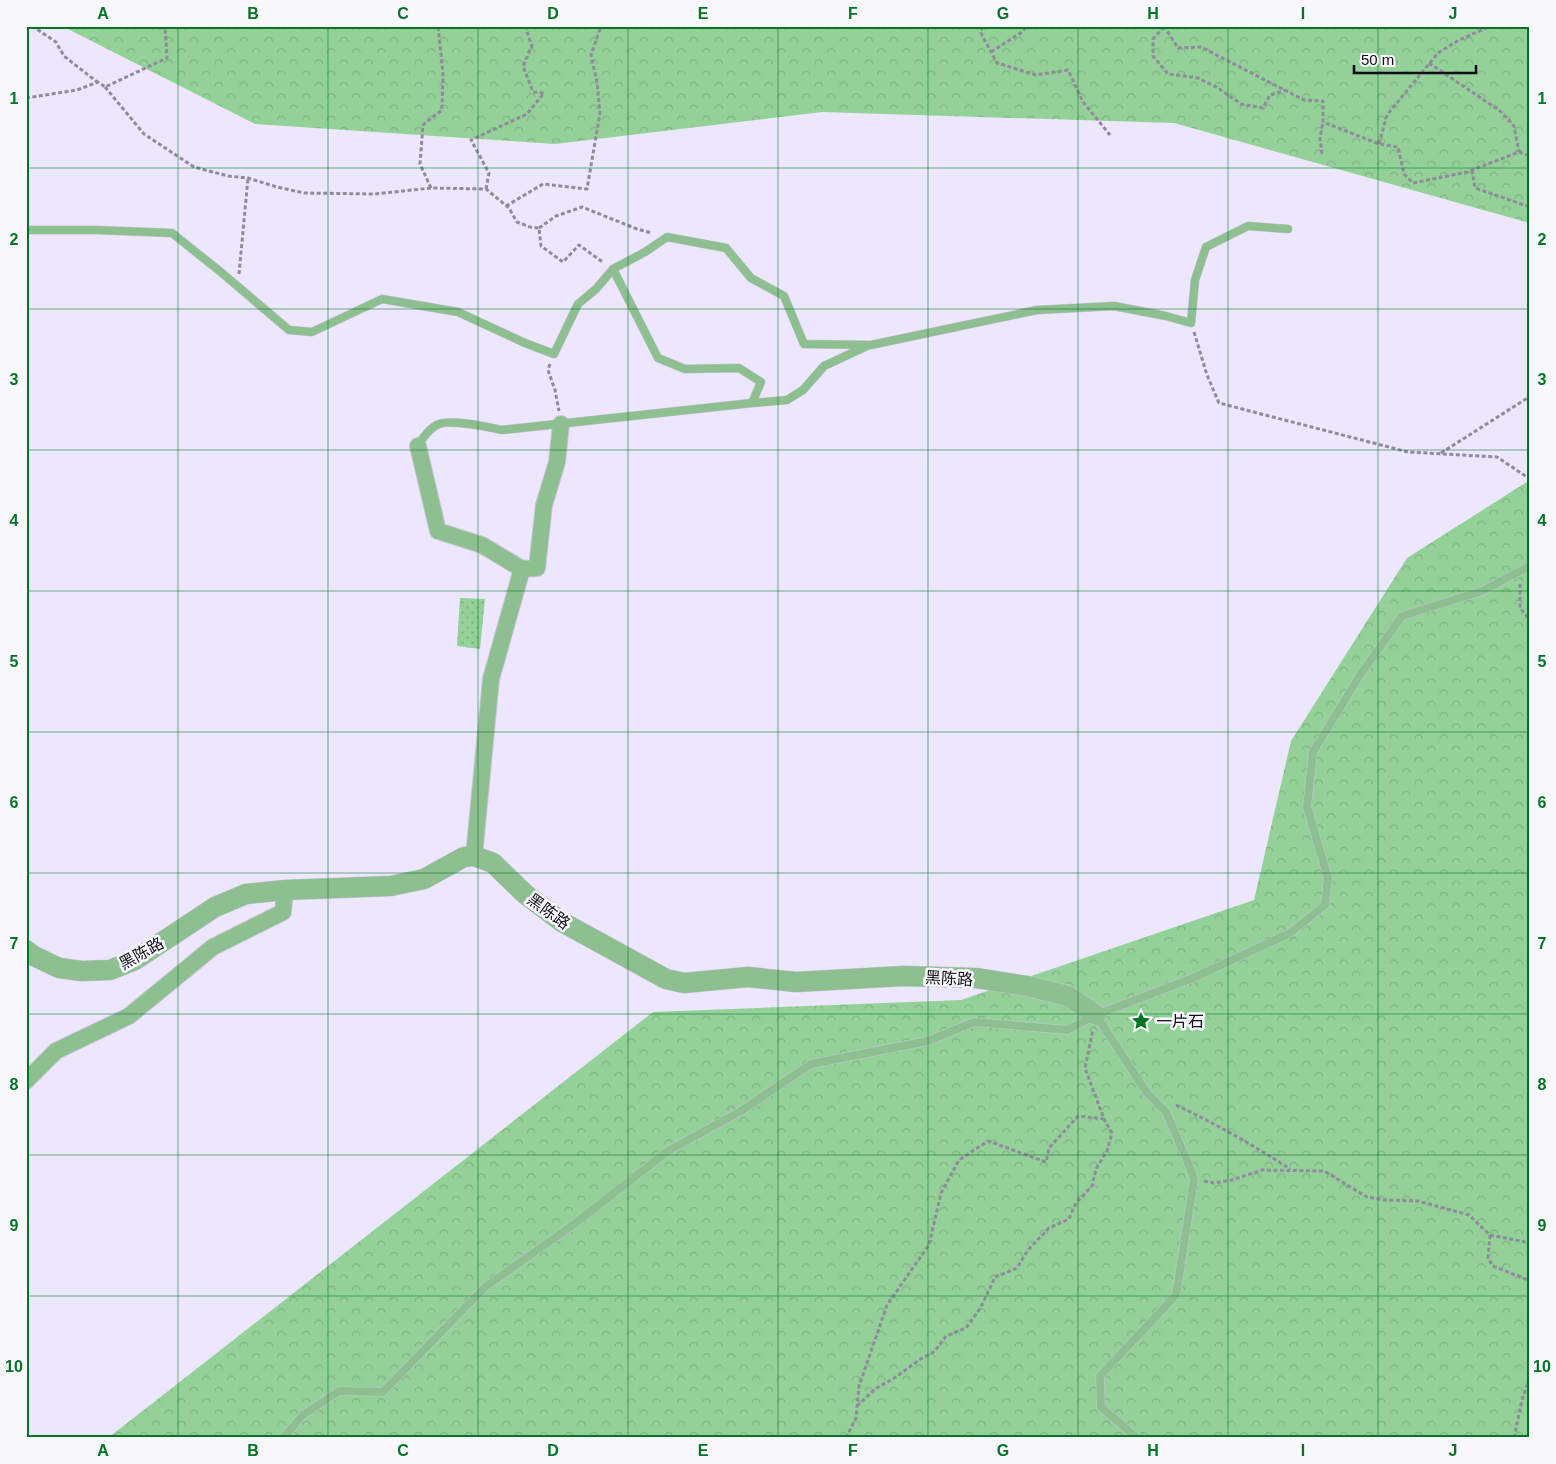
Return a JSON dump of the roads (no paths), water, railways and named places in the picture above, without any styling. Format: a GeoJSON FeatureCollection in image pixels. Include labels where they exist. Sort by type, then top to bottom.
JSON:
{"type":"FeatureCollection","features":[{"type":"Feature","properties":{"kind":"street"},"geometry":{"type":"LineString","coordinates":[[418,446],[438,531],[482,545],[522,568],[537,568],[544,505],[557,462],[561,424]]}},
{"type":"Feature","properties":{"kind":"street"},"geometry":{"type":"LineString","coordinates":[[474,856],[491,679],[522,568]]}},
{"type":"Feature","properties":{"kind":"street","name":"黑陈路"},"geometry":{"type":"LineString","coordinates":[[26,950],[59,968],[82,971],[110,970],[135,960],[215,907],[246,894],[285,890],[391,886],[424,879],[464,857],[474,856],[493,863],[525,894],[562,922],[666,979],[684,983],[748,977],[796,982],[904,976],[976,978],[1027,986],[1068,996],[1096,1015]]}},
{"type":"Feature","properties":{"kind":"street"},"geometry":{"type":"LineString","coordinates":[[26,1081],[56,1051],[129,1016],[213,947],[283,912],[285,890]]}},
{"type":"Feature","properties":{"kind":"lane"},"geometry":{"type":"LineString","coordinates":[[26,231],[96,230],[172,234],[288,330],[312,332],[382,300],[458,312],[525,343],[554,354],[578,304],[596,289],[612,269],[645,252],[667,237],[726,248],[751,278],[784,296],[804,344],[871,344],[1037,310],[1114,306],[1191,323],[1195,280],[1206,248],[1248,226],[1288,229]]}},
{"type":"Feature","properties":{"kind":"lane"},"geometry":{"type":"LineString","coordinates":[[612,269],[658,358],[685,369],[739,368],[761,382],[752,403]]}},
{"type":"Feature","properties":{"kind":"lane"},"geometry":{"type":"LineString","coordinates":[[418,446],[423,436],[439,424],[461,423],[502,430],[787,400],[803,390],[824,366],[871,344]]}},
{"type":"Feature","properties":{"kind":"lane"},"geometry":{"type":"LineString","coordinates":[[283,1438],[303,1416],[339,1391],[383,1392],[485,1287],[573,1225],[668,1151],[742,1110],[811,1064],[928,1041],[974,1022],[1067,1030],[1096,1015],[1193,978],[1290,933],[1325,905],[1328,878],[1307,808],[1313,752],[1360,676],[1402,616],[1482,591],[1530,566]]}},
{"type":"Feature","properties":{"kind":"lane"},"geometry":{"type":"LineString","coordinates":[[1096,1015],[1147,1093],[1166,1112],[1194,1179],[1176,1295],[1100,1376],[1101,1407],[1137,1438]]}},
{"type":"Feature","properties":{"kind":"place","name":"一片石"},"geometry":{"type":"Point","coordinates":[1141,1021]}}]}
